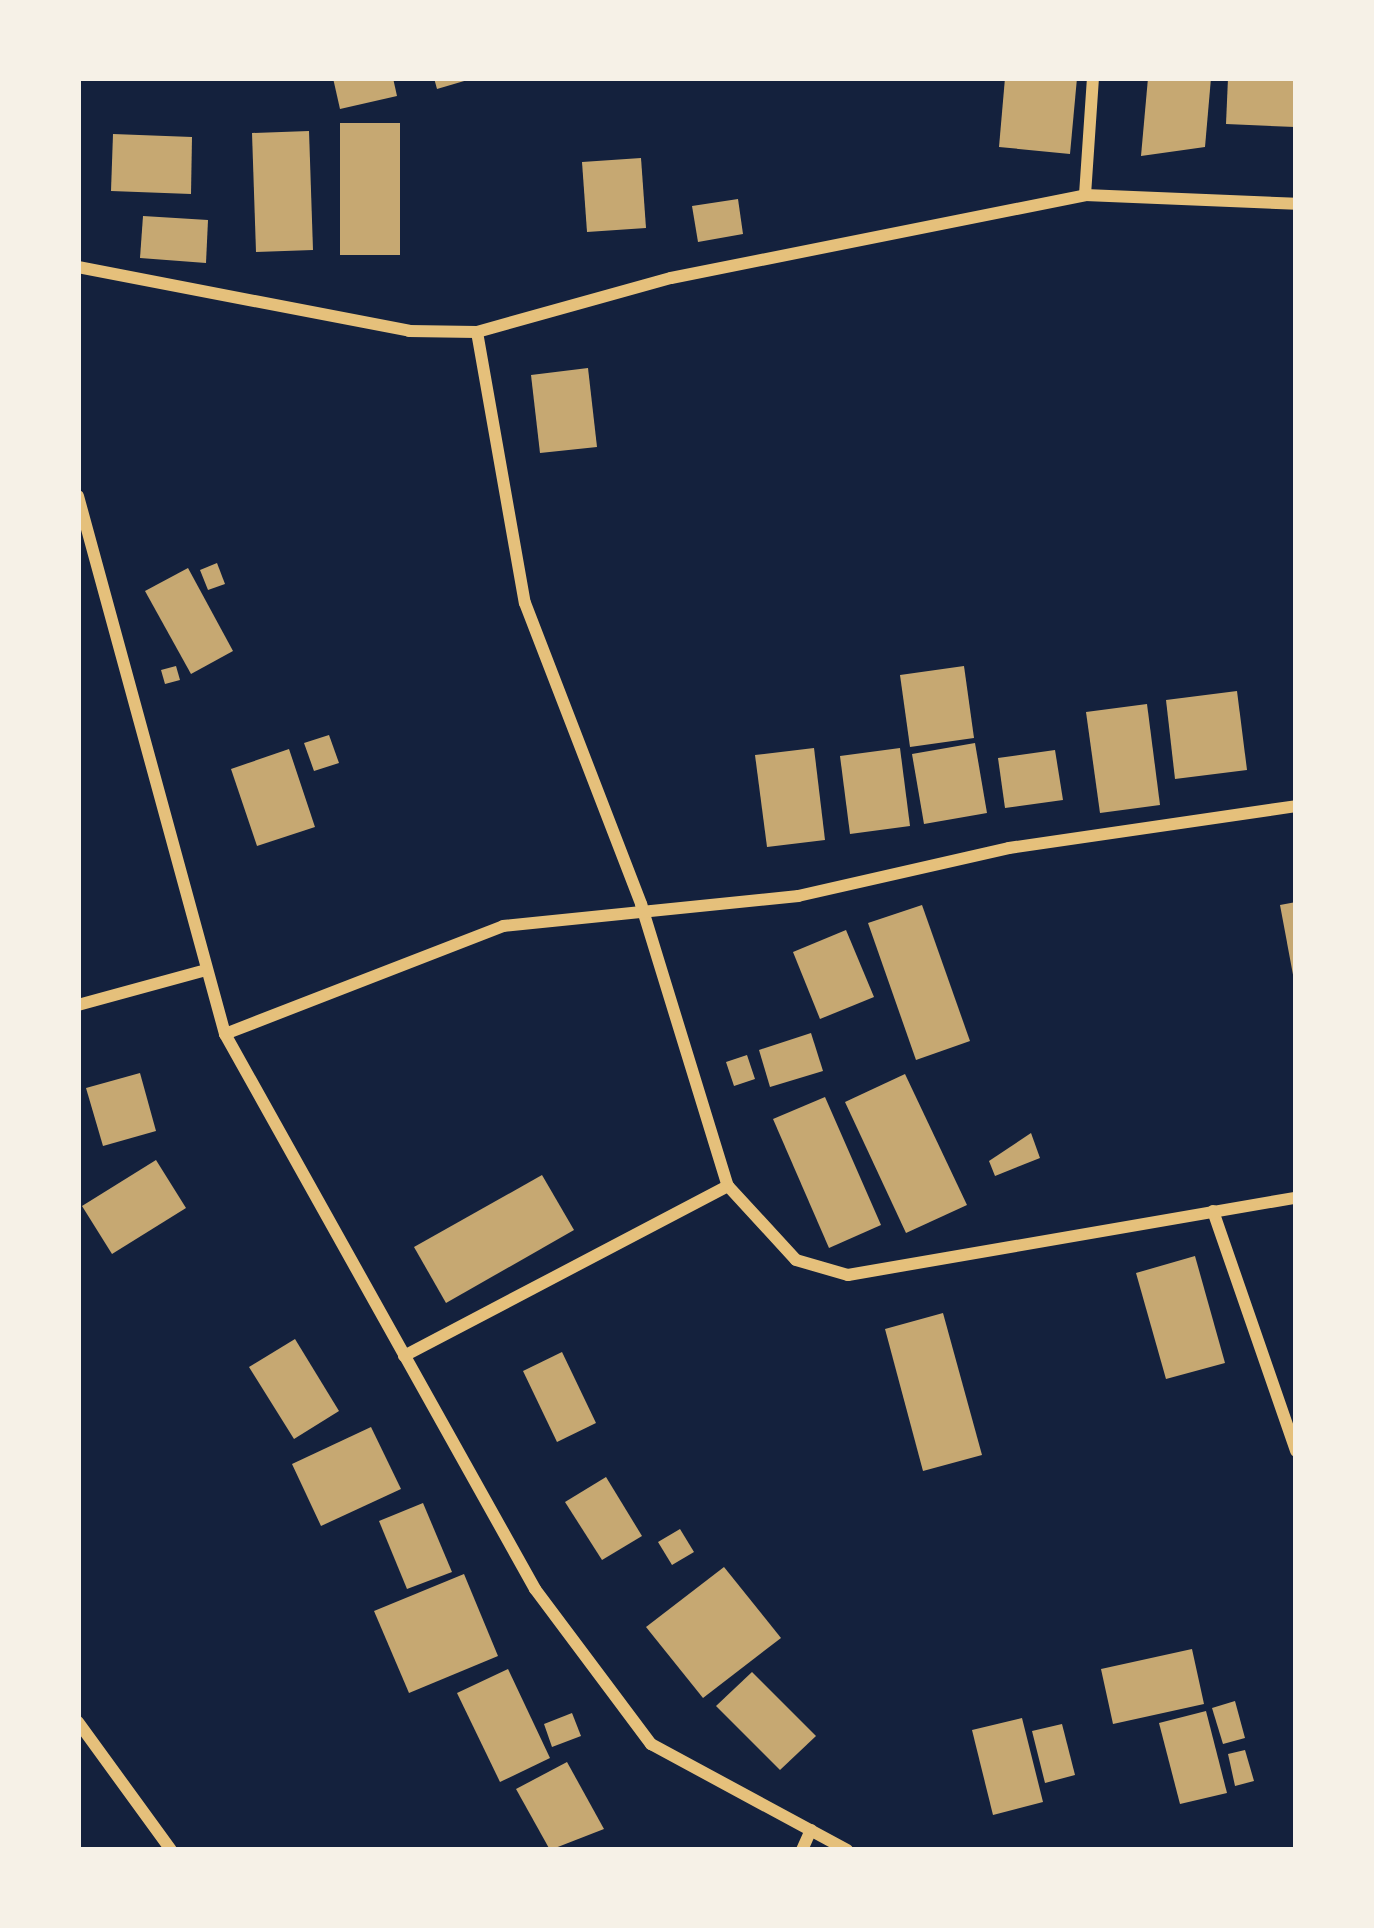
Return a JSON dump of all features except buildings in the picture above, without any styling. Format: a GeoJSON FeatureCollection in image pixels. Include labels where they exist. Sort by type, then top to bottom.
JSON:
{"type":"FeatureCollection","features":[{"type":"Feature","properties":{"kind":"street"},"geometry":{"type":"LineString","coordinates":[[1085,195],[1093,78]]}},
{"type":"Feature","properties":{"kind":"street"},"geometry":{"type":"LineString","coordinates":[[78,267],[409,331],[477,332],[671,278],[1085,195],[1296,204]]}},
{"type":"Feature","properties":{"kind":"street"},"geometry":{"type":"LineString","coordinates":[[477,332],[525,603],[641,904],[728,1186],[796,1260],[848,1275],[1296,1198]]}},
{"type":"Feature","properties":{"kind":"street"},"geometry":{"type":"LineString","coordinates":[[78,496],[202,971],[225,1034],[535,1589],[651,1744],[847,1850]]}},
{"type":"Feature","properties":{"kind":"street"},"geometry":{"type":"LineString","coordinates":[[225,1034],[503,926],[641,904],[798,896],[1010,848],[1296,806]]}},
{"type":"Feature","properties":{"kind":"street"},"geometry":{"type":"LineString","coordinates":[[78,1005],[202,971]]}},
{"type":"Feature","properties":{"kind":"street"},"geometry":{"type":"LineString","coordinates":[[404,1356],[728,1186]]}},
{"type":"Feature","properties":{"kind":"street"},"geometry":{"type":"LineString","coordinates":[[1213,1211],[1296,1451]]}},
{"type":"Feature","properties":{"kind":"street"},"geometry":{"type":"LineString","coordinates":[[78,1722],[171,1850]]}},
{"type":"Feature","properties":{"kind":"street"},"geometry":{"type":"LineString","coordinates":[[802,1850],[811,1830]]}}]}
